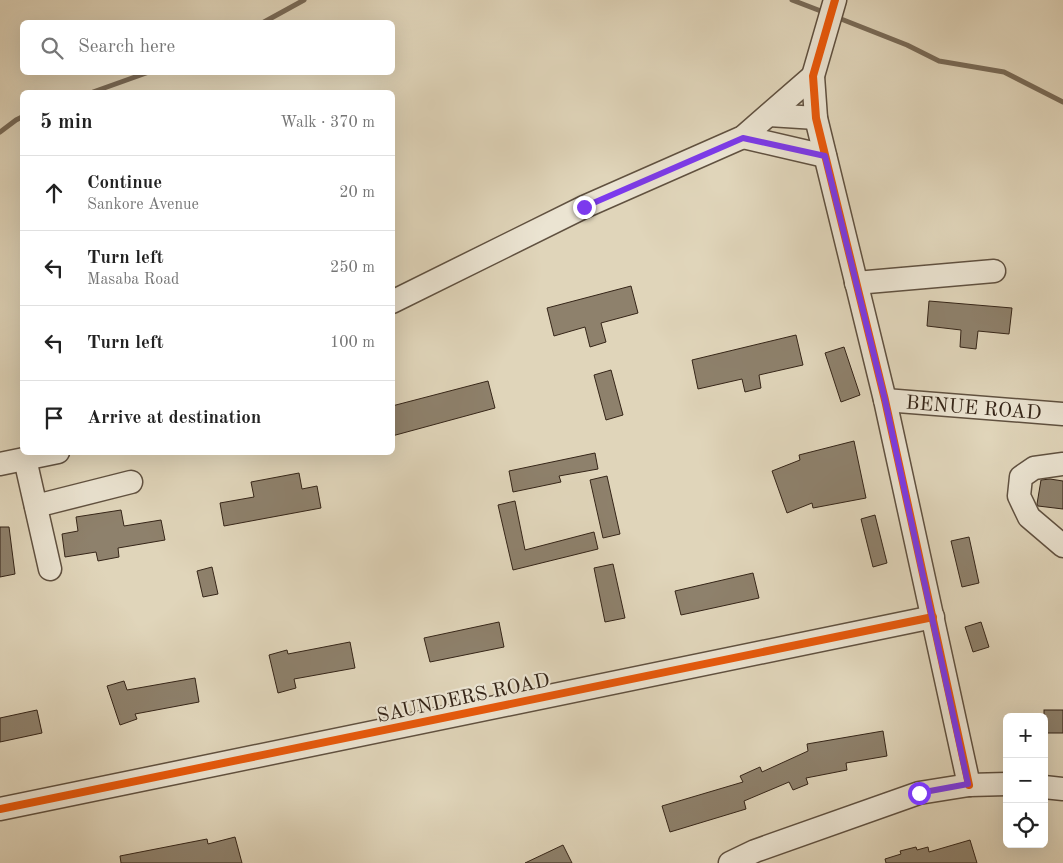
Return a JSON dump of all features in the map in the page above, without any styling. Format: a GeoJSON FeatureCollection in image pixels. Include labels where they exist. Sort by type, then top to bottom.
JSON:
{"type":"FeatureCollection","features":[{"type":"Feature","properties":{"kind":"street"},"geometry":{"type":"LineString","coordinates":[[835,0],[813,76],[816,118],[885,400],[968,784]]}},
{"type":"Feature","properties":{"kind":"street"},"geometry":{"type":"LineString","coordinates":[[395,301],[584,207],[743,138],[813,76]]}},
{"type":"Feature","properties":{"kind":"street"},"geometry":{"type":"LineString","coordinates":[[769,115],[816,118]]}},
{"type":"Feature","properties":{"kind":"street"},"geometry":{"type":"LineString","coordinates":[[743,138],[825,156]]}},
{"type":"Feature","properties":{"kind":"street"},"geometry":{"type":"LineString","coordinates":[[856,282],[994,271]]}},
{"type":"Feature","properties":{"kind":"street","name":"BENUE ROAD"},"geometry":{"type":"LineString","coordinates":[[885,400],[1063,414]]}},
{"type":"Feature","properties":{"kind":"street"},"geometry":{"type":"LineString","coordinates":[[0,464],[44,455]]}},
{"type":"Feature","properties":{"kind":"street"},"geometry":{"type":"LineString","coordinates":[[25,459],[50,569]]}},
{"type":"Feature","properties":{"kind":"street"},"geometry":{"type":"LineString","coordinates":[[1063,464],[1034,468],[1021,477],[1019,496],[1030,517],[1063,546]]}},
{"type":"Feature","properties":{"kind":"street"},"geometry":{"type":"LineString","coordinates":[[36,506],[131,482]]}},
{"type":"Feature","properties":{"kind":"street","name":"SAUNDERS ROAD"},"geometry":{"type":"LineString","coordinates":[[0,809],[933,617]]}},
{"type":"Feature","properties":{"kind":"street"},"geometry":{"type":"LineString","coordinates":[[730,863],[754,852],[919,793],[968,784],[1003,784]]}},
{"type":"Feature","properties":{"kind":"street"},"geometry":{"type":"LineString","coordinates":[[1048,787],[1063,789]]}},
{"type":"Feature","properties":{"kind":"building"},"geometry":{"type":"Polygon","coordinates":[[[631,286],[638,313],[601,323],[606,342],[590,347],[585,327],[554,336],[547,308],[631,286]]]}},
{"type":"Feature","properties":{"kind":"building"},"geometry":{"type":"Polygon","coordinates":[[[929,301],[1012,308],[1009,334],[978,331],[976,349],[960,347],[961,330],[927,326],[929,301]]]}},
{"type":"Feature","properties":{"kind":"building"},"geometry":{"type":"Polygon","coordinates":[[[796,335],[803,365],[759,375],[761,388],[745,392],[742,379],[698,389],[692,360],[796,335]]]}},
{"type":"Feature","properties":{"kind":"building"},"geometry":{"type":"Polygon","coordinates":[[[844,347],[860,395],[841,402],[825,353],[844,347]]]}},
{"type":"Feature","properties":{"kind":"building"},"geometry":{"type":"Polygon","coordinates":[[[611,370],[623,415],[606,420],[594,375],[611,370]]]}},
{"type":"Feature","properties":{"kind":"building"},"geometry":{"type":"Polygon","coordinates":[[[488,381],[495,408],[395,435],[395,405],[488,381]]]}},
{"type":"Feature","properties":{"kind":"building"},"geometry":{"type":"Polygon","coordinates":[[[854,441],[866,498],[813,508],[812,503],[787,513],[772,471],[800,460],[799,455],[854,441]]]}},
{"type":"Feature","properties":{"kind":"building"},"geometry":{"type":"Polygon","coordinates":[[[595,453],[598,469],[559,476],[561,482],[513,492],[509,471],[595,453]]]}},
{"type":"Feature","properties":{"kind":"building"},"geometry":{"type":"Polygon","coordinates":[[[299,473],[302,489],[317,486],[321,508],[224,526],[220,503],[254,497],[251,482],[299,473]]]}},
{"type":"Feature","properties":{"kind":"building"},"geometry":{"type":"Polygon","coordinates":[[[607,476],[620,534],[603,538],[590,480],[607,476]]]}},
{"type":"Feature","properties":{"kind":"building"},"geometry":{"type":"Polygon","coordinates":[[[1041,480],[1063,481],[1063,509],[1038,506],[1037,504],[1041,480]]]}},
{"type":"Feature","properties":{"kind":"building"},"geometry":{"type":"Polygon","coordinates":[[[515,501],[525,550],[594,532],[598,549],[513,570],[498,505],[515,501]]]}},
{"type":"Feature","properties":{"kind":"building"},"geometry":{"type":"Polygon","coordinates":[[[121,510],[124,526],[161,520],[165,540],[118,548],[119,557],[98,561],[96,552],[65,557],[62,534],[78,531],[76,517],[121,510]]]}},
{"type":"Feature","properties":{"kind":"building"},"geometry":{"type":"Polygon","coordinates":[[[875,515],[887,563],[873,567],[861,519],[875,515]]]}},
{"type":"Feature","properties":{"kind":"building"},"geometry":{"type":"Polygon","coordinates":[[[0,527],[9,527],[15,574],[0,577],[0,527]]]}},
{"type":"Feature","properties":{"kind":"building"},"geometry":{"type":"Polygon","coordinates":[[[969,537],[979,583],[962,587],[951,541],[969,537]]]}},
{"type":"Feature","properties":{"kind":"building"},"geometry":{"type":"Polygon","coordinates":[[[613,564],[625,618],[605,622],[594,568],[613,564]]]}},
{"type":"Feature","properties":{"kind":"building"},"geometry":{"type":"Polygon","coordinates":[[[212,567],[218,594],[203,597],[197,571],[212,567]]]}},
{"type":"Feature","properties":{"kind":"building"},"geometry":{"type":"Polygon","coordinates":[[[753,573],[759,598],[681,615],[675,591],[753,573]]]}},
{"type":"Feature","properties":{"kind":"building"},"geometry":{"type":"Polygon","coordinates":[[[499,622],[504,647],[430,662],[424,638],[499,622]]]}},
{"type":"Feature","properties":{"kind":"building"},"geometry":{"type":"Polygon","coordinates":[[[981,622],[989,647],[973,652],[965,627],[981,622]]]}},
{"type":"Feature","properties":{"kind":"building"},"geometry":{"type":"Polygon","coordinates":[[[350,642],[355,668],[294,679],[296,688],[278,693],[269,655],[287,650],[288,654],[350,642]]]}},
{"type":"Feature","properties":{"kind":"building"},"geometry":{"type":"Polygon","coordinates":[[[195,678],[199,702],[135,714],[137,719],[120,725],[107,686],[124,681],[127,690],[195,678]]]}},
{"type":"Feature","properties":{"kind":"building"},"geometry":{"type":"Polygon","coordinates":[[[37,710],[42,733],[0,742],[0,718],[37,710]]]}},
{"type":"Feature","properties":{"kind":"building"},"geometry":{"type":"Polygon","coordinates":[[[1044,710],[1063,710],[1063,733],[1048,733],[1048,713],[1044,713],[1044,710]]]}},
{"type":"Feature","properties":{"kind":"building"},"geometry":{"type":"Polygon","coordinates":[[[883,731],[887,756],[846,763],[847,770],[806,778],[808,784],[793,790],[789,782],[744,801],[746,809],[670,832],[662,806],[743,782],[740,776],[760,767],[762,772],[808,751],[807,744],[883,731]]]}},
{"type":"Feature","properties":{"kind":"building"},"geometry":{"type":"Polygon","coordinates":[[[235,837],[242,863],[121,863],[120,856],[207,839],[208,844],[235,837]]]}},
{"type":"Feature","properties":{"kind":"building"},"geometry":{"type":"Polygon","coordinates":[[[970,840],[977,863],[886,863],[885,859],[901,854],[900,851],[916,847],[917,850],[928,847],[929,852],[970,840]]]}},
{"type":"Feature","properties":{"kind":"building"},"geometry":{"type":"Polygon","coordinates":[[[563,845],[572,863],[525,863],[563,845]]]}},
{"type":"Feature","properties":{"kind":"waterway"},"geometry":{"type":"LineString","coordinates":[[268,20],[304,0]]}},
{"type":"Feature","properties":{"kind":"waterway"},"geometry":{"type":"LineString","coordinates":[[792,0],[826,13]]}},
{"type":"Feature","properties":{"kind":"waterway"},"geometry":{"type":"LineString","coordinates":[[836,17],[907,45],[939,61],[1004,72],[1063,102]]}},
{"type":"Feature","properties":{"kind":"waterway"},"geometry":{"type":"LineString","coordinates":[[99,90],[141,75]]}},
{"type":"Feature","properties":{"kind":"waterway"},"geometry":{"type":"LineString","coordinates":[[0,132],[20,118]]}},
{"type":"Feature","properties":{"kind":"cycle path"},"geometry":{"type":"LineString","coordinates":[[835,0],[813,76],[816,118],[885,400],[969,785]]}},
{"type":"Feature","properties":{"kind":"cycle path"},"geometry":{"type":"LineString","coordinates":[[0,809],[933,617]]}},
{"type":"Feature","properties":{"kind":"route"},"geometry":{"type":"LineString","coordinates":[[584,207],[743,138],[825,156],[885,400],[968,784],[919,793]]}}]}
